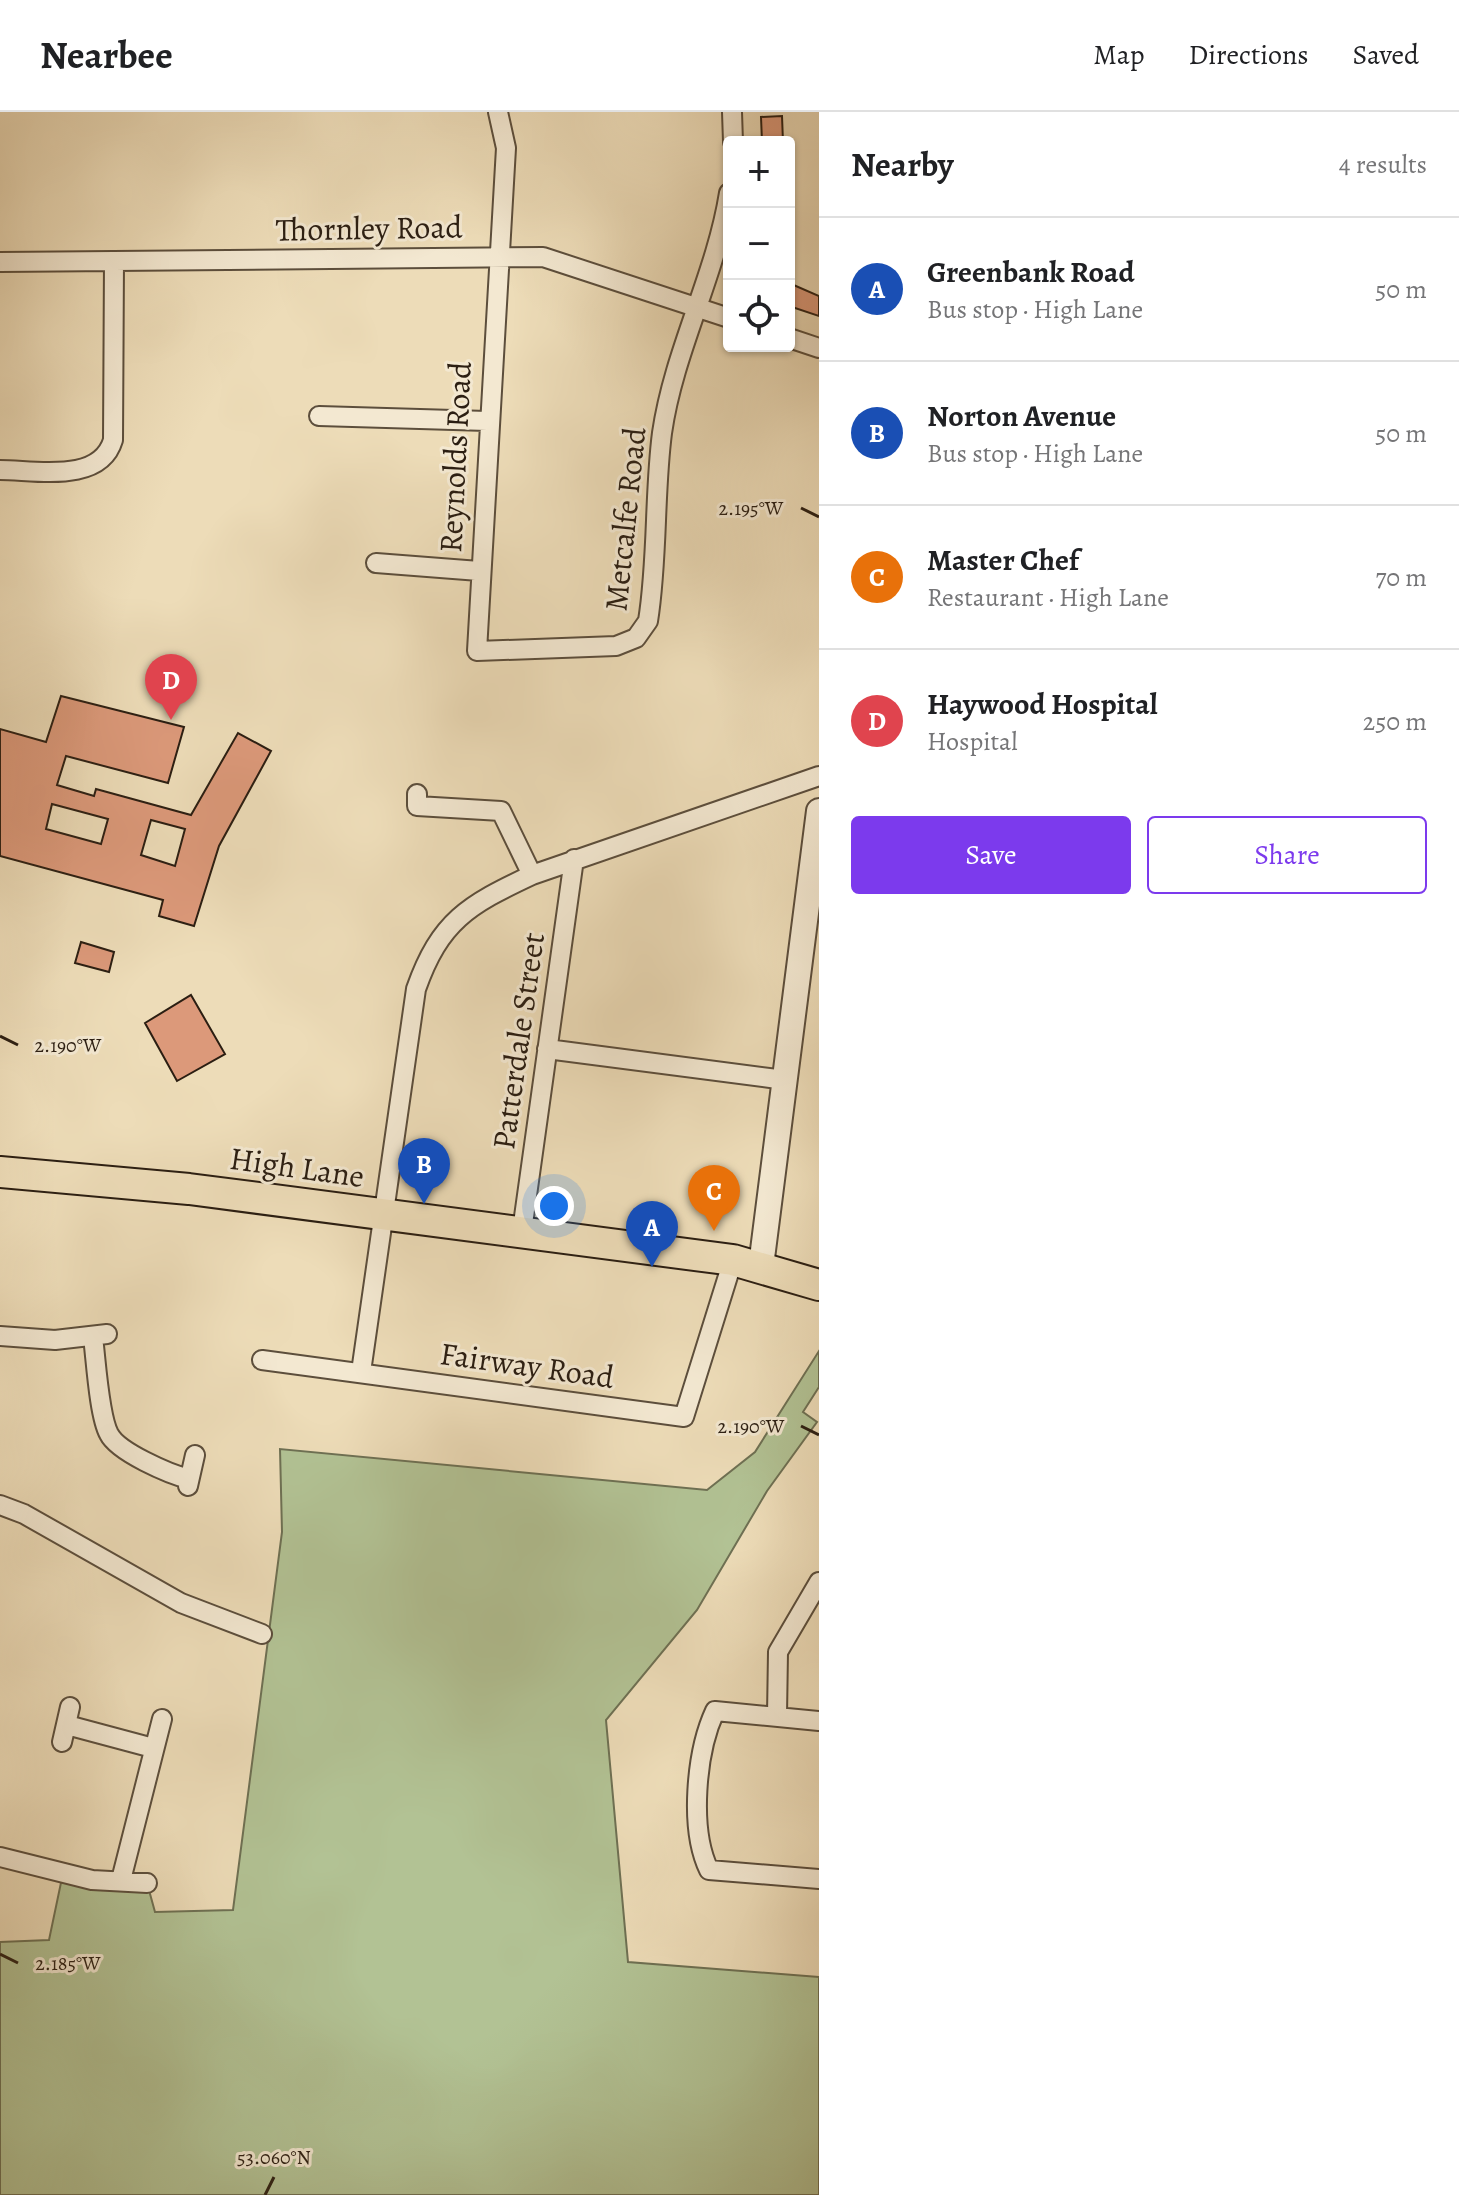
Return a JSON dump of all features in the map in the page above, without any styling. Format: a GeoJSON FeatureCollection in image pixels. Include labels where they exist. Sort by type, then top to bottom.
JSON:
{"type":"FeatureCollection","features":[{"type":"Feature","properties":{"kind":"main road","name":"High Lane"},"geometry":{"type":"LineString","coordinates":[[0,1172],[189,1189],[522,1231],[747,1263],[819,1285]]}},
{"type":"Feature","properties":{"kind":"street","name":"Reynolds Road"},"geometry":{"type":"LineString","coordinates":[[489,651],[477,651],[487,421],[506,148],[498,112]]}},
{"type":"Feature","properties":{"kind":"street"},"geometry":{"type":"LineString","coordinates":[[732,112],[733,136]]}},
{"type":"Feature","properties":{"kind":"street"},"geometry":{"type":"LineString","coordinates":[[697,307],[722,236],[727,208]]}},
{"type":"Feature","properties":{"kind":"street","name":"Thornley Road"},"geometry":{"type":"LineString","coordinates":[[0,262],[543,257],[723,316]]}},
{"type":"Feature","properties":{"kind":"street"},"geometry":{"type":"LineString","coordinates":[[0,470],[88,469],[109,452],[113,440],[114,261]]}},
{"type":"Feature","properties":{"kind":"street","name":"Metcalfe Road"},"geometry":{"type":"LineString","coordinates":[[489,651],[616,646],[627,644],[643,630],[650,608],[662,433],[672,388],[697,307]]}},
{"type":"Feature","properties":{"kind":"street"},"geometry":{"type":"LineString","coordinates":[[795,340],[819,348]]}},
{"type":"Feature","properties":{"kind":"street"},"geometry":{"type":"LineString","coordinates":[[319,416],[487,421]]}},
{"type":"Feature","properties":{"kind":"street"},"geometry":{"type":"LineString","coordinates":[[376,563],[479,571]]}},
{"type":"Feature","properties":{"kind":"street"},"geometry":{"type":"LineString","coordinates":[[361,1372],[416,989],[429,952],[449,924],[495,892],[532,875],[819,776]]}},
{"type":"Feature","properties":{"kind":"street"},"geometry":{"type":"LineString","coordinates":[[417,794],[417,806],[501,811],[532,875]]}},
{"type":"Feature","properties":{"kind":"street"},"geometry":{"type":"LineString","coordinates":[[747,1263],[785,1080],[819,811]]}},
{"type":"Feature","properties":{"kind":"street","name":"Patterdale Street"},"geometry":{"type":"LineString","coordinates":[[522,1231],[574,859]]}},
{"type":"Feature","properties":{"kind":"street"},"geometry":{"type":"LineString","coordinates":[[547,1049],[785,1080]]}},
{"type":"Feature","properties":{"kind":"street","name":"Fairway Road"},"geometry":{"type":"LineString","coordinates":[[262,1360],[684,1417],[747,1263]]}},
{"type":"Feature","properties":{"kind":"street"},"geometry":{"type":"LineString","coordinates":[[0,1336],[55,1340],[100,1335],[108,1434],[123,1448],[188,1482],[195,1455]]}},
{"type":"Feature","properties":{"kind":"street"},"geometry":{"type":"LineString","coordinates":[[0,1505],[24,1514],[177,1611],[262,1634]]}},
{"type":"Feature","properties":{"kind":"street"},"geometry":{"type":"LineString","coordinates":[[777,1715],[778,1652],[819,1582]]}},
{"type":"Feature","properties":{"kind":"street"},"geometry":{"type":"LineString","coordinates":[[819,1721],[715,1711],[705,1732],[700,1763],[698,1826],[701,1853],[709,1870],[819,1879]]}},
{"type":"Feature","properties":{"kind":"street"},"geometry":{"type":"LineString","coordinates":[[121,1880],[162,1719]]}},
{"type":"Feature","properties":{"kind":"street"},"geometry":{"type":"LineString","coordinates":[[66,1724],[153,1748]]}},
{"type":"Feature","properties":{"kind":"street"},"geometry":{"type":"LineString","coordinates":[[0,1857],[92,1880],[147,1883]]}},
{"type":"Feature","properties":{"kind":"green space"},"geometry":{"type":"Polygon","coordinates":[[[819,1351],[819,1387],[803,1412],[817,1422],[767,1491],[697,1610],[606,1720],[628,1962],[819,1977],[819,2195],[0,2195],[0,1942],[49,1940],[63,1873],[147,1883],[155,1912],[233,1910],[282,1532],[280,1449],[707,1490],[755,1452],[819,1351]]]}},
{"type":"Feature","properties":{"kind":"building"},"geometry":{"type":"Polygon","coordinates":[[[782,116],[783,136],[762,136],[761,117],[782,116]]]}},
{"type":"Feature","properties":{"kind":"building"},"geometry":{"type":"Polygon","coordinates":[[[795,286],[819,296],[819,316],[795,308],[795,286]]]}},
{"type":"Feature","properties":{"kind":"building"},"geometry":{"type":"Polygon","coordinates":[[[61,696],[184,727],[168,783],[66,756],[57,785],[94,796],[96,789],[191,815],[238,733],[271,751],[219,846],[194,926],[159,916],[163,900],[0,856],[0,729],[46,742],[61,696]],[[52,804],[46,829],[101,844],[108,819],[52,804]],[[151,820],[141,855],[175,866],[185,829],[151,820]]]}},
{"type":"Feature","properties":{"kind":"building"},"geometry":{"type":"Polygon","coordinates":[[[81,942],[114,952],[109,972],[75,963],[81,942]]]}},
{"type":"Feature","properties":{"kind":"building"},"geometry":{"type":"Polygon","coordinates":[[[191,995],[225,1054],[177,1081],[145,1023],[191,995]]]}},
{"type":"Feature","properties":{"kind":"place","name":"Haywood Hospital"},"geometry":{"type":"Point","coordinates":[171,720]}},
{"type":"Feature","properties":{"kind":"place","name":"Norton Avenue"},"geometry":{"type":"Point","coordinates":[424,1204]}},
{"type":"Feature","properties":{"kind":"place","name":"Master Chef"},"geometry":{"type":"Point","coordinates":[714,1231]}},
{"type":"Feature","properties":{"kind":"place","name":"Greenbank Road"},"geometry":{"type":"Point","coordinates":[652,1267]}}]}
